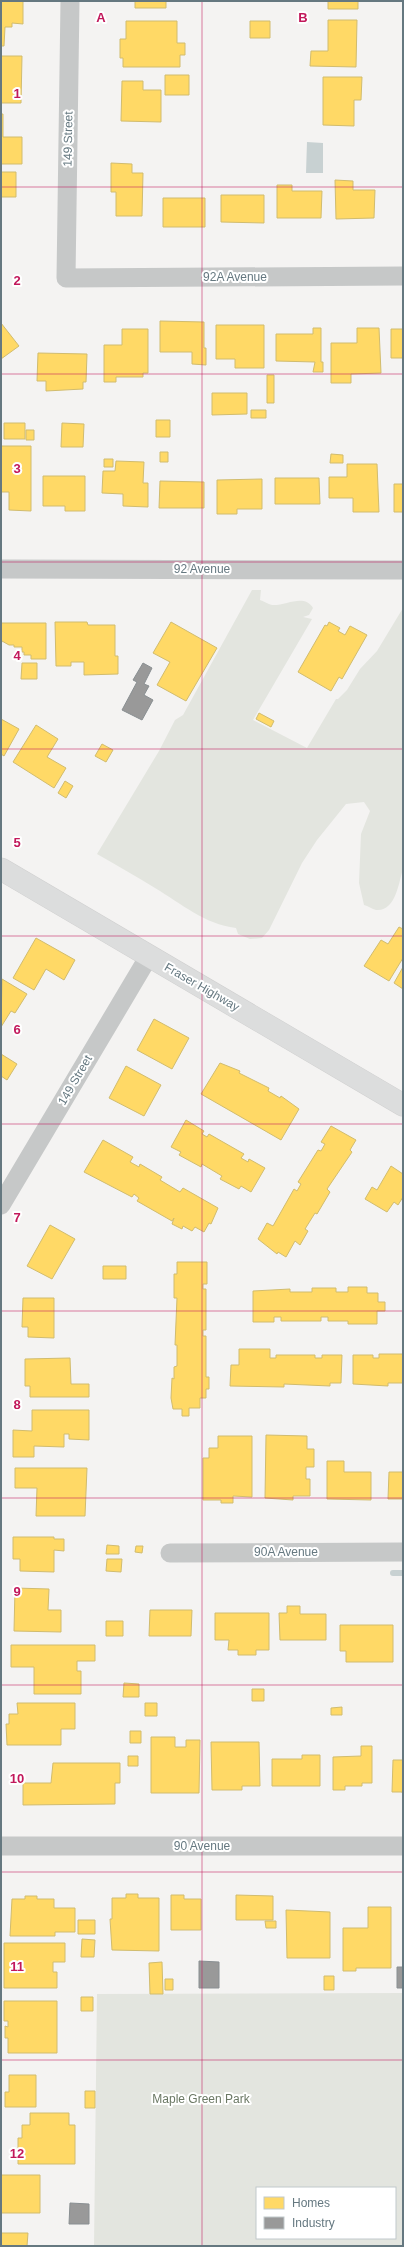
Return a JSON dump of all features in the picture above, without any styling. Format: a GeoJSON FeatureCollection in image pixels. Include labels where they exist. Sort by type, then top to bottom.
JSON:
{"type":"FeatureCollection","features":[{"type":"Feature","properties":{"kind":"main road","name":"Fraser Highway"},"geometry":{"type":"LineString","coordinates":[[1,869],[403,1105]]}},
{"type":"Feature","properties":{"kind":"street","name":"149 Street"},"geometry":{"type":"LineString","coordinates":[[66,278],[70,1]]}},
{"type":"Feature","properties":{"kind":"street","name":"92A Avenue"},"geometry":{"type":"LineString","coordinates":[[66,278],[403,276]]}},
{"type":"Feature","properties":{"kind":"street","name":"92 Avenue"},"geometry":{"type":"LineString","coordinates":[[1,569],[403,570]]}},
{"type":"Feature","properties":{"kind":"street","name":"149 Street"},"geometry":{"type":"LineString","coordinates":[[1,1205],[149,956]]}},
{"type":"Feature","properties":{"kind":"street","name":"90A Avenue"},"geometry":{"type":"LineString","coordinates":[[170,1553],[403,1552]]}},
{"type":"Feature","properties":{"kind":"street","name":"90 Avenue"},"geometry":{"type":"LineString","coordinates":[[1,1846],[403,1846]]}},
{"type":"Feature","properties":{"kind":"green space"},"geometry":{"type":"Polygon","coordinates":[[[252,590],[261,590],[260,600],[272,605],[294,601],[305,601],[313,608],[309,615],[303,617],[312,619],[253,720],[307,748],[336,699],[338,699],[347,690],[360,669],[377,651],[403,608],[403,869],[396,895],[388,906],[383,909],[376,910],[364,905],[359,883],[361,834],[370,811],[364,802],[346,804],[317,840],[302,863],[269,930],[262,938],[250,939],[238,934],[236,928],[224,926],[203,918],[97,854],[159,751],[175,720],[183,715],[252,590]]]}},
{"type":"Feature","properties":{"kind":"green space","name":"Maple Green Park"},"geometry":{"type":"Polygon","coordinates":[[[403,1993],[403,2246],[94,2246],[97,1994],[403,1993]]]}},
{"type":"Feature","properties":{"kind":"shaded area"},"geometry":{"type":"Polygon","coordinates":[[[307,142],[323,143],[323,173],[306,173],[307,142]]]}},
{"type":"Feature","properties":{"kind":"building: Homes"},"geometry":{"type":"Polygon","coordinates":[[[1,1],[23,1],[23,24],[12,23],[12,27],[5,27],[4,46],[1,46],[1,1]]]}},
{"type":"Feature","properties":{"kind":"building: Homes"},"geometry":{"type":"Polygon","coordinates":[[[135,1],[166,1],[166,8],[135,8],[135,1]]]}},
{"type":"Feature","properties":{"kind":"building: Homes"},"geometry":{"type":"Polygon","coordinates":[[[328,1],[358,1],[358,9],[328,9],[328,1]]]}},
{"type":"Feature","properties":{"kind":"building: Homes"},"geometry":{"type":"Polygon","coordinates":[[[328,20],[357,20],[356,67],[310,66],[311,51],[328,51],[328,20]]]}},
{"type":"Feature","properties":{"kind":"building: Homes"},"geometry":{"type":"Polygon","coordinates":[[[126,21],[177,21],[177,43],[185,43],[185,55],[180,55],[180,67],[123,67],[123,58],[120,58],[120,39],[126,39],[126,21]]]}},
{"type":"Feature","properties":{"kind":"building: Homes"},"geometry":{"type":"Polygon","coordinates":[[[250,21],[270,21],[270,38],[250,38],[250,21]]]}},
{"type":"Feature","properties":{"kind":"building: Homes"},"geometry":{"type":"Polygon","coordinates":[[[1,56],[22,56],[21,103],[1,103],[1,56]]]}},
{"type":"Feature","properties":{"kind":"building: Homes"},"geometry":{"type":"Polygon","coordinates":[[[165,75],[189,75],[189,95],[165,95],[165,75]]]}},
{"type":"Feature","properties":{"kind":"building: Homes"},"geometry":{"type":"Polygon","coordinates":[[[323,77],[362,77],[361,100],[354,100],[354,126],[323,125],[323,77]]]}},
{"type":"Feature","properties":{"kind":"building: Homes"},"geometry":{"type":"Polygon","coordinates":[[[122,81],[143,81],[143,90],[161,90],[161,122],[121,121],[122,81]]]}},
{"type":"Feature","properties":{"kind":"building: Homes"},"geometry":{"type":"Polygon","coordinates":[[[1,114],[3,114],[3,137],[22,137],[22,164],[1,164],[1,114]]]}},
{"type":"Feature","properties":{"kind":"building: Homes"},"geometry":{"type":"Polygon","coordinates":[[[111,163],[132,164],[132,173],[143,173],[142,216],[116,216],[116,192],[111,192],[111,163]]]}},
{"type":"Feature","properties":{"kind":"building: Homes"},"geometry":{"type":"Polygon","coordinates":[[[1,172],[16,172],[16,197],[1,197],[1,172]]]}},
{"type":"Feature","properties":{"kind":"building: Homes"},"geometry":{"type":"Polygon","coordinates":[[[335,180],[353,181],[353,190],[375,190],[374,218],[336,219],[335,180]]]}},
{"type":"Feature","properties":{"kind":"building: Homes"},"geometry":{"type":"Polygon","coordinates":[[[277,185],[292,185],[292,191],[322,191],[321,218],[277,218],[277,185]]]}},
{"type":"Feature","properties":{"kind":"building: Homes"},"geometry":{"type":"Polygon","coordinates":[[[221,195],[264,195],[264,223],[221,222],[221,195]]]}},
{"type":"Feature","properties":{"kind":"building: Homes"},"geometry":{"type":"Polygon","coordinates":[[[163,198],[205,198],[205,227],[163,227],[163,198]]]}},
{"type":"Feature","properties":{"kind":"building: Homes"},"geometry":{"type":"Polygon","coordinates":[[[160,321],[204,322],[204,348],[206,348],[206,365],[192,364],[192,352],[160,352],[160,321]]]}},
{"type":"Feature","properties":{"kind":"building: Homes"},"geometry":{"type":"Polygon","coordinates":[[[1,323],[19,346],[1,359],[1,323]]]}},
{"type":"Feature","properties":{"kind":"building: Homes"},"geometry":{"type":"Polygon","coordinates":[[[216,325],[264,325],[264,368],[235,368],[235,359],[216,359],[216,325]]]}},
{"type":"Feature","properties":{"kind":"building: Homes"},"geometry":{"type":"Polygon","coordinates":[[[313,328],[321,328],[321,362],[323,362],[323,372],[313,372],[315,362],[276,361],[276,334],[313,334],[313,328]]]}},
{"type":"Feature","properties":{"kind":"building: Homes"},"geometry":{"type":"Polygon","coordinates":[[[357,328],[379,328],[381,373],[351,374],[351,383],[331,383],[331,343],[357,343],[357,328]]]}},
{"type":"Feature","properties":{"kind":"building: Homes"},"geometry":{"type":"Polygon","coordinates":[[[122,329],[148,329],[148,373],[143,373],[143,377],[116,377],[116,382],[104,382],[104,345],[122,345],[122,329]]]}},
{"type":"Feature","properties":{"kind":"building: Homes"},"geometry":{"type":"Polygon","coordinates":[[[391,329],[403,329],[403,358],[391,358],[391,329]]]}},
{"type":"Feature","properties":{"kind":"building: Homes"},"geometry":{"type":"Polygon","coordinates":[[[38,353],[87,354],[86,382],[83,382],[83,389],[46,391],[46,381],[37,381],[38,353]]]}},
{"type":"Feature","properties":{"kind":"building: Homes"},"geometry":{"type":"Polygon","coordinates":[[[267,375],[274,375],[274,403],[267,403],[267,375]]]}},
{"type":"Feature","properties":{"kind":"building: Homes"},"geometry":{"type":"Polygon","coordinates":[[[212,393],[247,393],[247,414],[212,415],[212,393]]]}},
{"type":"Feature","properties":{"kind":"building: Homes"},"geometry":{"type":"Polygon","coordinates":[[[251,410],[266,410],[266,418],[251,418],[251,410]]]}},
{"type":"Feature","properties":{"kind":"building: Homes"},"geometry":{"type":"Polygon","coordinates":[[[156,420],[170,420],[170,437],[156,437],[156,420]]]}},
{"type":"Feature","properties":{"kind":"building: Homes"},"geometry":{"type":"Polygon","coordinates":[[[4,423],[25,423],[25,439],[4,439],[4,423]]]}},
{"type":"Feature","properties":{"kind":"building: Homes"},"geometry":{"type":"Polygon","coordinates":[[[62,423],[84,424],[83,447],[61,447],[62,423]]]}},
{"type":"Feature","properties":{"kind":"building: Homes"},"geometry":{"type":"Polygon","coordinates":[[[26,430],[34,430],[34,440],[26,440],[26,430]]]}},
{"type":"Feature","properties":{"kind":"building: Homes"},"geometry":{"type":"Polygon","coordinates":[[[1,446],[31,446],[31,511],[9,510],[9,492],[1,492],[1,446]]]}},
{"type":"Feature","properties":{"kind":"building: Homes"},"geometry":{"type":"Polygon","coordinates":[[[160,452],[168,452],[168,462],[160,462],[160,452]]]}},
{"type":"Feature","properties":{"kind":"building: Homes"},"geometry":{"type":"Polygon","coordinates":[[[331,454],[343,455],[343,463],[330,463],[331,454]]]}},
{"type":"Feature","properties":{"kind":"building: Homes"},"geometry":{"type":"Polygon","coordinates":[[[104,459],[113,459],[113,467],[104,467],[104,459]]]}},
{"type":"Feature","properties":{"kind":"building: Homes"},"geometry":{"type":"Polygon","coordinates":[[[116,461],[144,462],[143,483],[148,483],[148,507],[123,506],[123,494],[102,493],[103,471],[115,471],[116,461]]]}},
{"type":"Feature","properties":{"kind":"building: Homes"},"geometry":{"type":"Polygon","coordinates":[[[347,464],[377,464],[379,512],[353,512],[353,498],[329,498],[329,477],[347,477],[347,464]]]}},
{"type":"Feature","properties":{"kind":"building: Homes"},"geometry":{"type":"Polygon","coordinates":[[[43,476],[85,476],[85,511],[65,511],[65,506],[43,506],[43,476]]]}},
{"type":"Feature","properties":{"kind":"building: Homes"},"geometry":{"type":"Polygon","coordinates":[[[275,478],[319,478],[320,504],[275,504],[275,478]]]}},
{"type":"Feature","properties":{"kind":"building: Homes"},"geometry":{"type":"Polygon","coordinates":[[[262,479],[262,509],[237,509],[237,514],[217,514],[217,480],[262,479]]]}},
{"type":"Feature","properties":{"kind":"building: Homes"},"geometry":{"type":"Polygon","coordinates":[[[160,481],[204,482],[204,508],[159,508],[160,481]]]}},
{"type":"Feature","properties":{"kind":"building: Homes"},"geometry":{"type":"Polygon","coordinates":[[[394,484],[403,484],[403,512],[394,512],[394,484]]]}},
{"type":"Feature","properties":{"kind":"building: Homes"},"geometry":{"type":"Polygon","coordinates":[[[55,622],[87,622],[88,625],[115,625],[115,656],[118,656],[118,674],[84,675],[84,662],[71,662],[71,666],[56,666],[55,622]]]}},
{"type":"Feature","properties":{"kind":"building: Homes"},"geometry":{"type":"Polygon","coordinates":[[[171,622],[217,648],[186,701],[157,685],[170,662],[153,653],[171,622]]]}},
{"type":"Feature","properties":{"kind":"building: Homes"},"geometry":{"type":"Polygon","coordinates":[[[329,622],[340,628],[338,631],[345,635],[350,626],[367,635],[342,679],[339,677],[331,691],[298,672],[325,625],[327,626],[329,622]]]}},
{"type":"Feature","properties":{"kind":"building: Homes"},"geometry":{"type":"Polygon","coordinates":[[[1,623],[46,623],[46,659],[31,659],[31,655],[24,655],[24,652],[22,652],[22,647],[14,647],[14,645],[9,645],[2,641],[1,645],[1,623]]]}},
{"type":"Feature","properties":{"kind":"building: Homes"},"geometry":{"type":"Polygon","coordinates":[[[22,663],[37,663],[37,679],[21,679],[22,663]]]}},
{"type":"Feature","properties":{"kind":"building: Homes"},"geometry":{"type":"Polygon","coordinates":[[[259,713],[274,721],[271,727],[256,719],[259,713]]]}},
{"type":"Feature","properties":{"kind":"building: Homes"},"geometry":{"type":"Polygon","coordinates":[[[1,719],[19,729],[4,756],[1,754],[1,719]]]}},
{"type":"Feature","properties":{"kind":"building: Homes"},"geometry":{"type":"Polygon","coordinates":[[[36,725],[58,739],[47,757],[66,768],[54,788],[13,762],[36,725]]]}},
{"type":"Feature","properties":{"kind":"building: Homes"},"geometry":{"type":"Polygon","coordinates":[[[102,744],[113,750],[106,762],[95,756],[102,744]]]}},
{"type":"Feature","properties":{"kind":"building: Homes"},"geometry":{"type":"Polygon","coordinates":[[[65,781],[73,786],[66,798],[58,793],[65,781]]]}},
{"type":"Feature","properties":{"kind":"building: Homes"},"geometry":{"type":"Polygon","coordinates":[[[399,927],[403,929],[403,958],[389,981],[364,966],[381,940],[388,944],[399,927]]]}},
{"type":"Feature","properties":{"kind":"building: Homes"},"geometry":{"type":"Polygon","coordinates":[[[36,938],[75,960],[64,980],[46,969],[34,990],[13,978],[36,938]]]}},
{"type":"Feature","properties":{"kind":"building: Homes"},"geometry":{"type":"Polygon","coordinates":[[[403,967],[403,989],[394,983],[403,967]]]}},
{"type":"Feature","properties":{"kind":"building: Homes"},"geometry":{"type":"Polygon","coordinates":[[[2,979],[27,994],[15,1013],[11,1011],[1,1027],[2,979]]]}},
{"type":"Feature","properties":{"kind":"building: Homes"},"geometry":{"type":"Polygon","coordinates":[[[154,1019],[189,1038],[172,1069],[137,1050],[154,1019]]]}},
{"type":"Feature","properties":{"kind":"building: Homes"},"geometry":{"type":"Polygon","coordinates":[[[1,1054],[17,1064],[7,1080],[1,1076],[1,1054]]]}},
{"type":"Feature","properties":{"kind":"building: Homes"},"geometry":{"type":"Polygon","coordinates":[[[220,1063],[240,1071],[239,1073],[269,1088],[268,1091],[280,1098],[281,1096],[299,1109],[281,1140],[201,1094],[220,1063]]]}},
{"type":"Feature","properties":{"kind":"building: Homes"},"geometry":{"type":"Polygon","coordinates":[[[126,1066],[161,1085],[144,1116],[109,1098],[126,1066]]]}},
{"type":"Feature","properties":{"kind":"building: Homes"},"geometry":{"type":"Polygon","coordinates":[[[186,1120],[204,1131],[202,1134],[207,1137],[209,1134],[244,1154],[241,1158],[248,1162],[249,1159],[265,1168],[251,1192],[241,1186],[239,1189],[220,1179],[222,1176],[202,1164],[201,1167],[179,1155],[181,1152],[171,1147],[186,1120]]]}},
{"type":"Feature","properties":{"kind":"building: Homes"},"geometry":{"type":"Polygon","coordinates":[[[331,1126],[356,1140],[350,1150],[352,1152],[327,1189],[330,1192],[317,1214],[315,1213],[305,1229],[308,1231],[300,1245],[295,1241],[286,1257],[278,1252],[277,1254],[258,1239],[267,1223],[273,1226],[294,1189],[297,1191],[301,1184],[298,1182],[318,1150],[321,1151],[325,1144],[321,1142],[331,1126]]]}},
{"type":"Feature","properties":{"kind":"building: Homes"},"geometry":{"type":"Polygon","coordinates":[[[103,1140],[133,1157],[130,1162],[139,1167],[140,1164],[162,1177],[160,1180],[180,1192],[183,1188],[218,1208],[211,1224],[209,1223],[204,1232],[195,1227],[192,1231],[183,1226],[182,1229],[172,1224],[174,1218],[172,1221],[137,1201],[139,1198],[134,1194],[132,1197],[84,1172],[103,1140]]]}},
{"type":"Feature","properties":{"kind":"building: Homes"},"geometry":{"type":"Polygon","coordinates":[[[391,1166],[403,1174],[403,1197],[398,1205],[394,1202],[387,1212],[365,1199],[372,1187],[377,1190],[391,1166]]]}},
{"type":"Feature","properties":{"kind":"building: Homes"},"geometry":{"type":"Polygon","coordinates":[[[50,1225],[75,1239],[52,1279],[27,1266],[50,1225]]]}},
{"type":"Feature","properties":{"kind":"building: Homes"},"geometry":{"type":"Polygon","coordinates":[[[177,1262],[207,1262],[207,1284],[203,1284],[203,1289],[206,1289],[206,1330],[203,1330],[203,1336],[206,1336],[206,1377],[209,1377],[209,1389],[206,1389],[206,1398],[200,1398],[200,1408],[189,1408],[189,1416],[182,1416],[182,1409],[173,1409],[171,1398],[174,1367],[177,1366],[177,1345],[175,1345],[177,1298],[174,1298],[174,1274],[177,1274],[177,1262]]]}},
{"type":"Feature","properties":{"kind":"building: Homes"},"geometry":{"type":"Polygon","coordinates":[[[103,1266],[126,1266],[126,1279],[103,1279],[103,1266]]]}},
{"type":"Feature","properties":{"kind":"building: Homes"},"geometry":{"type":"Polygon","coordinates":[[[348,1287],[367,1287],[367,1293],[378,1293],[378,1302],[385,1302],[385,1311],[377,1311],[377,1324],[348,1324],[348,1321],[328,1321],[328,1317],[321,1317],[321,1321],[281,1321],[281,1317],[274,1317],[274,1322],[253,1322],[253,1291],[290,1289],[290,1292],[312,1292],[312,1288],[336,1288],[336,1292],[348,1292],[348,1287]]]}},
{"type":"Feature","properties":{"kind":"building: Homes"},"geometry":{"type":"Polygon","coordinates":[[[23,1298],[54,1298],[54,1338],[28,1337],[28,1327],[22,1327],[23,1298]]]}},
{"type":"Feature","properties":{"kind":"building: Homes"},"geometry":{"type":"Polygon","coordinates":[[[239,1349],[270,1349],[270,1358],[276,1358],[276,1355],[315,1355],[315,1358],[322,1358],[322,1355],[342,1355],[341,1383],[330,1383],[330,1386],[284,1384],[284,1387],[230,1386],[231,1365],[239,1365],[239,1349]]]}},
{"type":"Feature","properties":{"kind":"building: Homes"},"geometry":{"type":"Polygon","coordinates":[[[379,1354],[403,1354],[403,1383],[388,1383],[388,1386],[353,1384],[353,1355],[373,1355],[373,1358],[379,1358],[379,1354]]]}},
{"type":"Feature","properties":{"kind":"building: Homes"},"geometry":{"type":"Polygon","coordinates":[[[70,1358],[71,1384],[89,1384],[89,1397],[30,1397],[30,1386],[25,1386],[25,1359],[70,1358]]]}},
{"type":"Feature","properties":{"kind":"building: Homes"},"geometry":{"type":"Polygon","coordinates":[[[32,1410],[89,1410],[89,1440],[69,1439],[69,1434],[64,1434],[64,1447],[34,1446],[34,1457],[13,1457],[13,1430],[32,1431],[32,1410]]]}},
{"type":"Feature","properties":{"kind":"building: Homes"},"geometry":{"type":"Polygon","coordinates":[[[266,1435],[307,1436],[307,1449],[314,1449],[314,1467],[306,1467],[306,1479],[310,1479],[310,1496],[293,1496],[293,1500],[265,1498],[266,1435]]]}},
{"type":"Feature","properties":{"kind":"building: Homes"},"geometry":{"type":"Polygon","coordinates":[[[218,1436],[252,1436],[252,1497],[233,1496],[233,1503],[221,1503],[221,1500],[203,1500],[203,1458],[209,1458],[209,1448],[218,1448],[218,1436]]]}},
{"type":"Feature","properties":{"kind":"building: Homes"},"geometry":{"type":"Polygon","coordinates":[[[327,1461],[344,1461],[344,1472],[371,1472],[371,1500],[327,1499],[327,1461]]]}},
{"type":"Feature","properties":{"kind":"building: Homes"},"geometry":{"type":"Polygon","coordinates":[[[15,1468],[87,1468],[85,1516],[36,1516],[37,1488],[15,1488],[15,1468]]]}},
{"type":"Feature","properties":{"kind":"building: Homes"},"geometry":{"type":"Polygon","coordinates":[[[389,1472],[403,1472],[403,1499],[388,1499],[389,1472]]]}},
{"type":"Feature","properties":{"kind":"building: Homes"},"geometry":{"type":"Polygon","coordinates":[[[13,1537],[54,1537],[54,1539],[64,1539],[64,1551],[54,1550],[54,1572],[20,1571],[20,1559],[13,1559],[13,1537]]]}},
{"type":"Feature","properties":{"kind":"building: Homes"},"geometry":{"type":"Polygon","coordinates":[[[107,1545],[119,1546],[119,1554],[106,1554],[107,1545]]]}},
{"type":"Feature","properties":{"kind":"building: Homes"},"geometry":{"type":"Polygon","coordinates":[[[136,1546],[143,1546],[142,1553],[135,1552],[136,1546]]]}},
{"type":"Feature","properties":{"kind":"building: Homes"},"geometry":{"type":"Polygon","coordinates":[[[107,1559],[122,1559],[121,1572],[106,1571],[107,1559]]]}},
{"type":"Feature","properties":{"kind":"building: Homes"},"geometry":{"type":"Polygon","coordinates":[[[15,1588],[49,1589],[48,1610],[61,1610],[61,1632],[14,1631],[15,1588]]]}},
{"type":"Feature","properties":{"kind":"building: Homes"},"geometry":{"type":"Polygon","coordinates":[[[287,1606],[300,1606],[300,1614],[326,1614],[326,1640],[280,1640],[279,1613],[287,1613],[287,1606]]]}},
{"type":"Feature","properties":{"kind":"building: Homes"},"geometry":{"type":"Polygon","coordinates":[[[150,1610],[192,1610],[191,1636],[149,1636],[150,1610]]]}},
{"type":"Feature","properties":{"kind":"building: Homes"},"geometry":{"type":"Polygon","coordinates":[[[215,1613],[269,1613],[269,1650],[256,1650],[256,1655],[238,1655],[238,1650],[228,1650],[229,1640],[215,1640],[215,1613]]]}},
{"type":"Feature","properties":{"kind":"building: Homes"},"geometry":{"type":"Polygon","coordinates":[[[106,1621],[123,1621],[123,1636],[106,1636],[106,1621]]]}},
{"type":"Feature","properties":{"kind":"building: Homes"},"geometry":{"type":"Polygon","coordinates":[[[340,1625],[393,1625],[393,1662],[346,1662],[346,1651],[340,1651],[340,1625]]]}},
{"type":"Feature","properties":{"kind":"building: Homes"},"geometry":{"type":"Polygon","coordinates":[[[11,1645],[95,1645],[95,1661],[77,1661],[77,1671],[81,1671],[81,1694],[34,1694],[34,1667],[11,1667],[11,1645]]]}},
{"type":"Feature","properties":{"kind":"building: Homes"},"geometry":{"type":"Polygon","coordinates":[[[124,1683],[139,1684],[139,1697],[123,1697],[124,1683]]]}},
{"type":"Feature","properties":{"kind":"building: Homes"},"geometry":{"type":"Polygon","coordinates":[[[252,1689],[264,1689],[264,1701],[252,1701],[252,1689]]]}},
{"type":"Feature","properties":{"kind":"building: Homes"},"geometry":{"type":"Polygon","coordinates":[[[17,1703],[75,1703],[75,1729],[61,1729],[61,1745],[7,1745],[6,1724],[9,1724],[9,1714],[18,1714],[17,1703]]]}},
{"type":"Feature","properties":{"kind":"building: Homes"},"geometry":{"type":"Polygon","coordinates":[[[145,1703],[157,1703],[157,1716],[145,1716],[145,1703]]]}},
{"type":"Feature","properties":{"kind":"building: Homes"},"geometry":{"type":"Polygon","coordinates":[[[342,1707],[342,1715],[331,1715],[331,1708],[342,1707]]]}},
{"type":"Feature","properties":{"kind":"building: Homes"},"geometry":{"type":"Polygon","coordinates":[[[130,1731],[141,1731],[141,1743],[130,1743],[130,1731]]]}},
{"type":"Feature","properties":{"kind":"building: Homes"},"geometry":{"type":"Polygon","coordinates":[[[151,1737],[175,1737],[175,1747],[186,1747],[186,1740],[200,1740],[199,1793],[151,1793],[151,1737]]]}},
{"type":"Feature","properties":{"kind":"building: Homes"},"geometry":{"type":"Polygon","coordinates":[[[211,1742],[259,1742],[260,1786],[242,1786],[242,1790],[212,1790],[211,1742]]]}},
{"type":"Feature","properties":{"kind":"building: Homes"},"geometry":{"type":"Polygon","coordinates":[[[361,1746],[372,1746],[372,1783],[362,1783],[362,1786],[345,1786],[345,1790],[333,1790],[333,1757],[361,1756],[361,1746]]]}},
{"type":"Feature","properties":{"kind":"building: Homes"},"geometry":{"type":"Polygon","coordinates":[[[302,1755],[320,1755],[320,1786],[272,1786],[272,1759],[302,1759],[302,1755]]]}},
{"type":"Feature","properties":{"kind":"building: Homes"},"geometry":{"type":"Polygon","coordinates":[[[128,1756],[138,1756],[138,1766],[128,1766],[128,1756]]]}},
{"type":"Feature","properties":{"kind":"building: Homes"},"geometry":{"type":"Polygon","coordinates":[[[393,1760],[403,1760],[403,1795],[402,1792],[392,1792],[393,1760]]]}},
{"type":"Feature","properties":{"kind":"building: Homes"},"geometry":{"type":"Polygon","coordinates":[[[53,1763],[120,1763],[120,1783],[115,1783],[115,1804],[23,1805],[23,1783],[51,1783],[53,1763]]]}},
{"type":"Feature","properties":{"kind":"building: Homes"},"geometry":{"type":"Polygon","coordinates":[[[126,1894],[138,1894],[138,1898],[159,1898],[159,1951],[112,1950],[110,1919],[112,1919],[112,1898],[126,1898],[126,1894]]]}},
{"type":"Feature","properties":{"kind":"building: Homes"},"geometry":{"type":"Polygon","coordinates":[[[171,1895],[184,1895],[184,1899],[201,1899],[201,1930],[171,1930],[171,1895]]]}},
{"type":"Feature","properties":{"kind":"building: Homes"},"geometry":{"type":"Polygon","coordinates":[[[236,1895],[273,1896],[273,1920],[236,1920],[236,1895]]]}},
{"type":"Feature","properties":{"kind":"building: Homes"},"geometry":{"type":"Polygon","coordinates":[[[25,1896],[37,1896],[37,1899],[54,1899],[54,1908],[75,1908],[75,1932],[55,1932],[55,1936],[10,1936],[12,1899],[25,1899],[25,1896]]]}},
{"type":"Feature","properties":{"kind":"building: Homes"},"geometry":{"type":"Polygon","coordinates":[[[368,1907],[391,1907],[391,1968],[356,1968],[356,1971],[343,1971],[343,1928],[368,1928],[368,1907]]]}},
{"type":"Feature","properties":{"kind":"building: Homes"},"geometry":{"type":"Polygon","coordinates":[[[286,1910],[330,1912],[330,1958],[287,1958],[286,1910]]]}},
{"type":"Feature","properties":{"kind":"building: Homes"},"geometry":{"type":"Polygon","coordinates":[[[78,1920],[95,1920],[95,1934],[78,1934],[78,1920]]]}},
{"type":"Feature","properties":{"kind":"building: Homes"},"geometry":{"type":"Polygon","coordinates":[[[265,1921],[276,1921],[276,1928],[266,1928],[265,1921]]]}},
{"type":"Feature","properties":{"kind":"building: Homes"},"geometry":{"type":"Polygon","coordinates":[[[82,1939],[95,1940],[94,1957],[81,1957],[82,1939]]]}},
{"type":"Feature","properties":{"kind":"building: Homes"},"geometry":{"type":"Polygon","coordinates":[[[4,1943],[65,1943],[65,1962],[53,1962],[53,1972],[57,1972],[57,1988],[4,1988],[4,1943]]]}},
{"type":"Feature","properties":{"kind":"building: Homes"},"geometry":{"type":"Polygon","coordinates":[[[162,1962],[163,1994],[150,1994],[149,1963],[162,1962]]]}},
{"type":"Feature","properties":{"kind":"building: Homes"},"geometry":{"type":"Polygon","coordinates":[[[324,1976],[334,1976],[334,1990],[324,1990],[324,1976]]]}},
{"type":"Feature","properties":{"kind":"building: Homes"},"geometry":{"type":"Polygon","coordinates":[[[165,1979],[173,1979],[173,1990],[165,1990],[165,1979]]]}},
{"type":"Feature","properties":{"kind":"building: Homes"},"geometry":{"type":"Polygon","coordinates":[[[81,1997],[93,1997],[93,2011],[81,2011],[81,1997]]]}},
{"type":"Feature","properties":{"kind":"building: Homes"},"geometry":{"type":"Polygon","coordinates":[[[4,2001],[57,2001],[57,2053],[8,2053],[8,2038],[5,2038],[5,2026],[8,2027],[8,2021],[4,2021],[4,2001]]]}},
{"type":"Feature","properties":{"kind":"building: Homes"},"geometry":{"type":"Polygon","coordinates":[[[9,2075],[36,2075],[36,2107],[5,2107],[5,2092],[9,2092],[9,2075]]]}},
{"type":"Feature","properties":{"kind":"building: Homes"},"geometry":{"type":"Polygon","coordinates":[[[85,2091],[95,2091],[95,2108],[85,2108],[85,2091]]]}},
{"type":"Feature","properties":{"kind":"building: Homes"},"geometry":{"type":"Polygon","coordinates":[[[30,2113],[69,2113],[69,2125],[75,2125],[75,2164],[18,2164],[18,2138],[22,2138],[22,2125],[30,2125],[30,2113]]]}},
{"type":"Feature","properties":{"kind":"building: Homes"},"geometry":{"type":"Polygon","coordinates":[[[1,2175],[40,2175],[40,2213],[1,2213],[1,2175]]]}},
{"type":"Feature","properties":{"kind":"building: Homes"},"geometry":{"type":"Polygon","coordinates":[[[1,2233],[28,2233],[27,2246],[1,2246],[1,2233]]]}},
{"type":"Feature","properties":{"kind":"building: Industry"},"geometry":{"type":"Polygon","coordinates":[[[143,663],[152,668],[144,684],[149,686],[144,695],[153,700],[142,720],[122,710],[137,682],[133,680],[143,663]]]}},
{"type":"Feature","properties":{"kind":"building: Industry"},"geometry":{"type":"Polygon","coordinates":[[[199,1961],[219,1962],[219,1988],[199,1988],[199,1961]]]}},
{"type":"Feature","properties":{"kind":"building: Industry"},"geometry":{"type":"Polygon","coordinates":[[[397,1967],[403,1967],[403,1988],[397,1988],[397,1967]]]}},
{"type":"Feature","properties":{"kind":"building: Industry"},"geometry":{"type":"Polygon","coordinates":[[[70,2203],[89,2204],[89,2224],[69,2224],[70,2203]]]}},
{"type":"Feature","properties":{"kind":"waterway"},"geometry":{"type":"LineString","coordinates":[[393,1573],[403,1573]]}}]}
